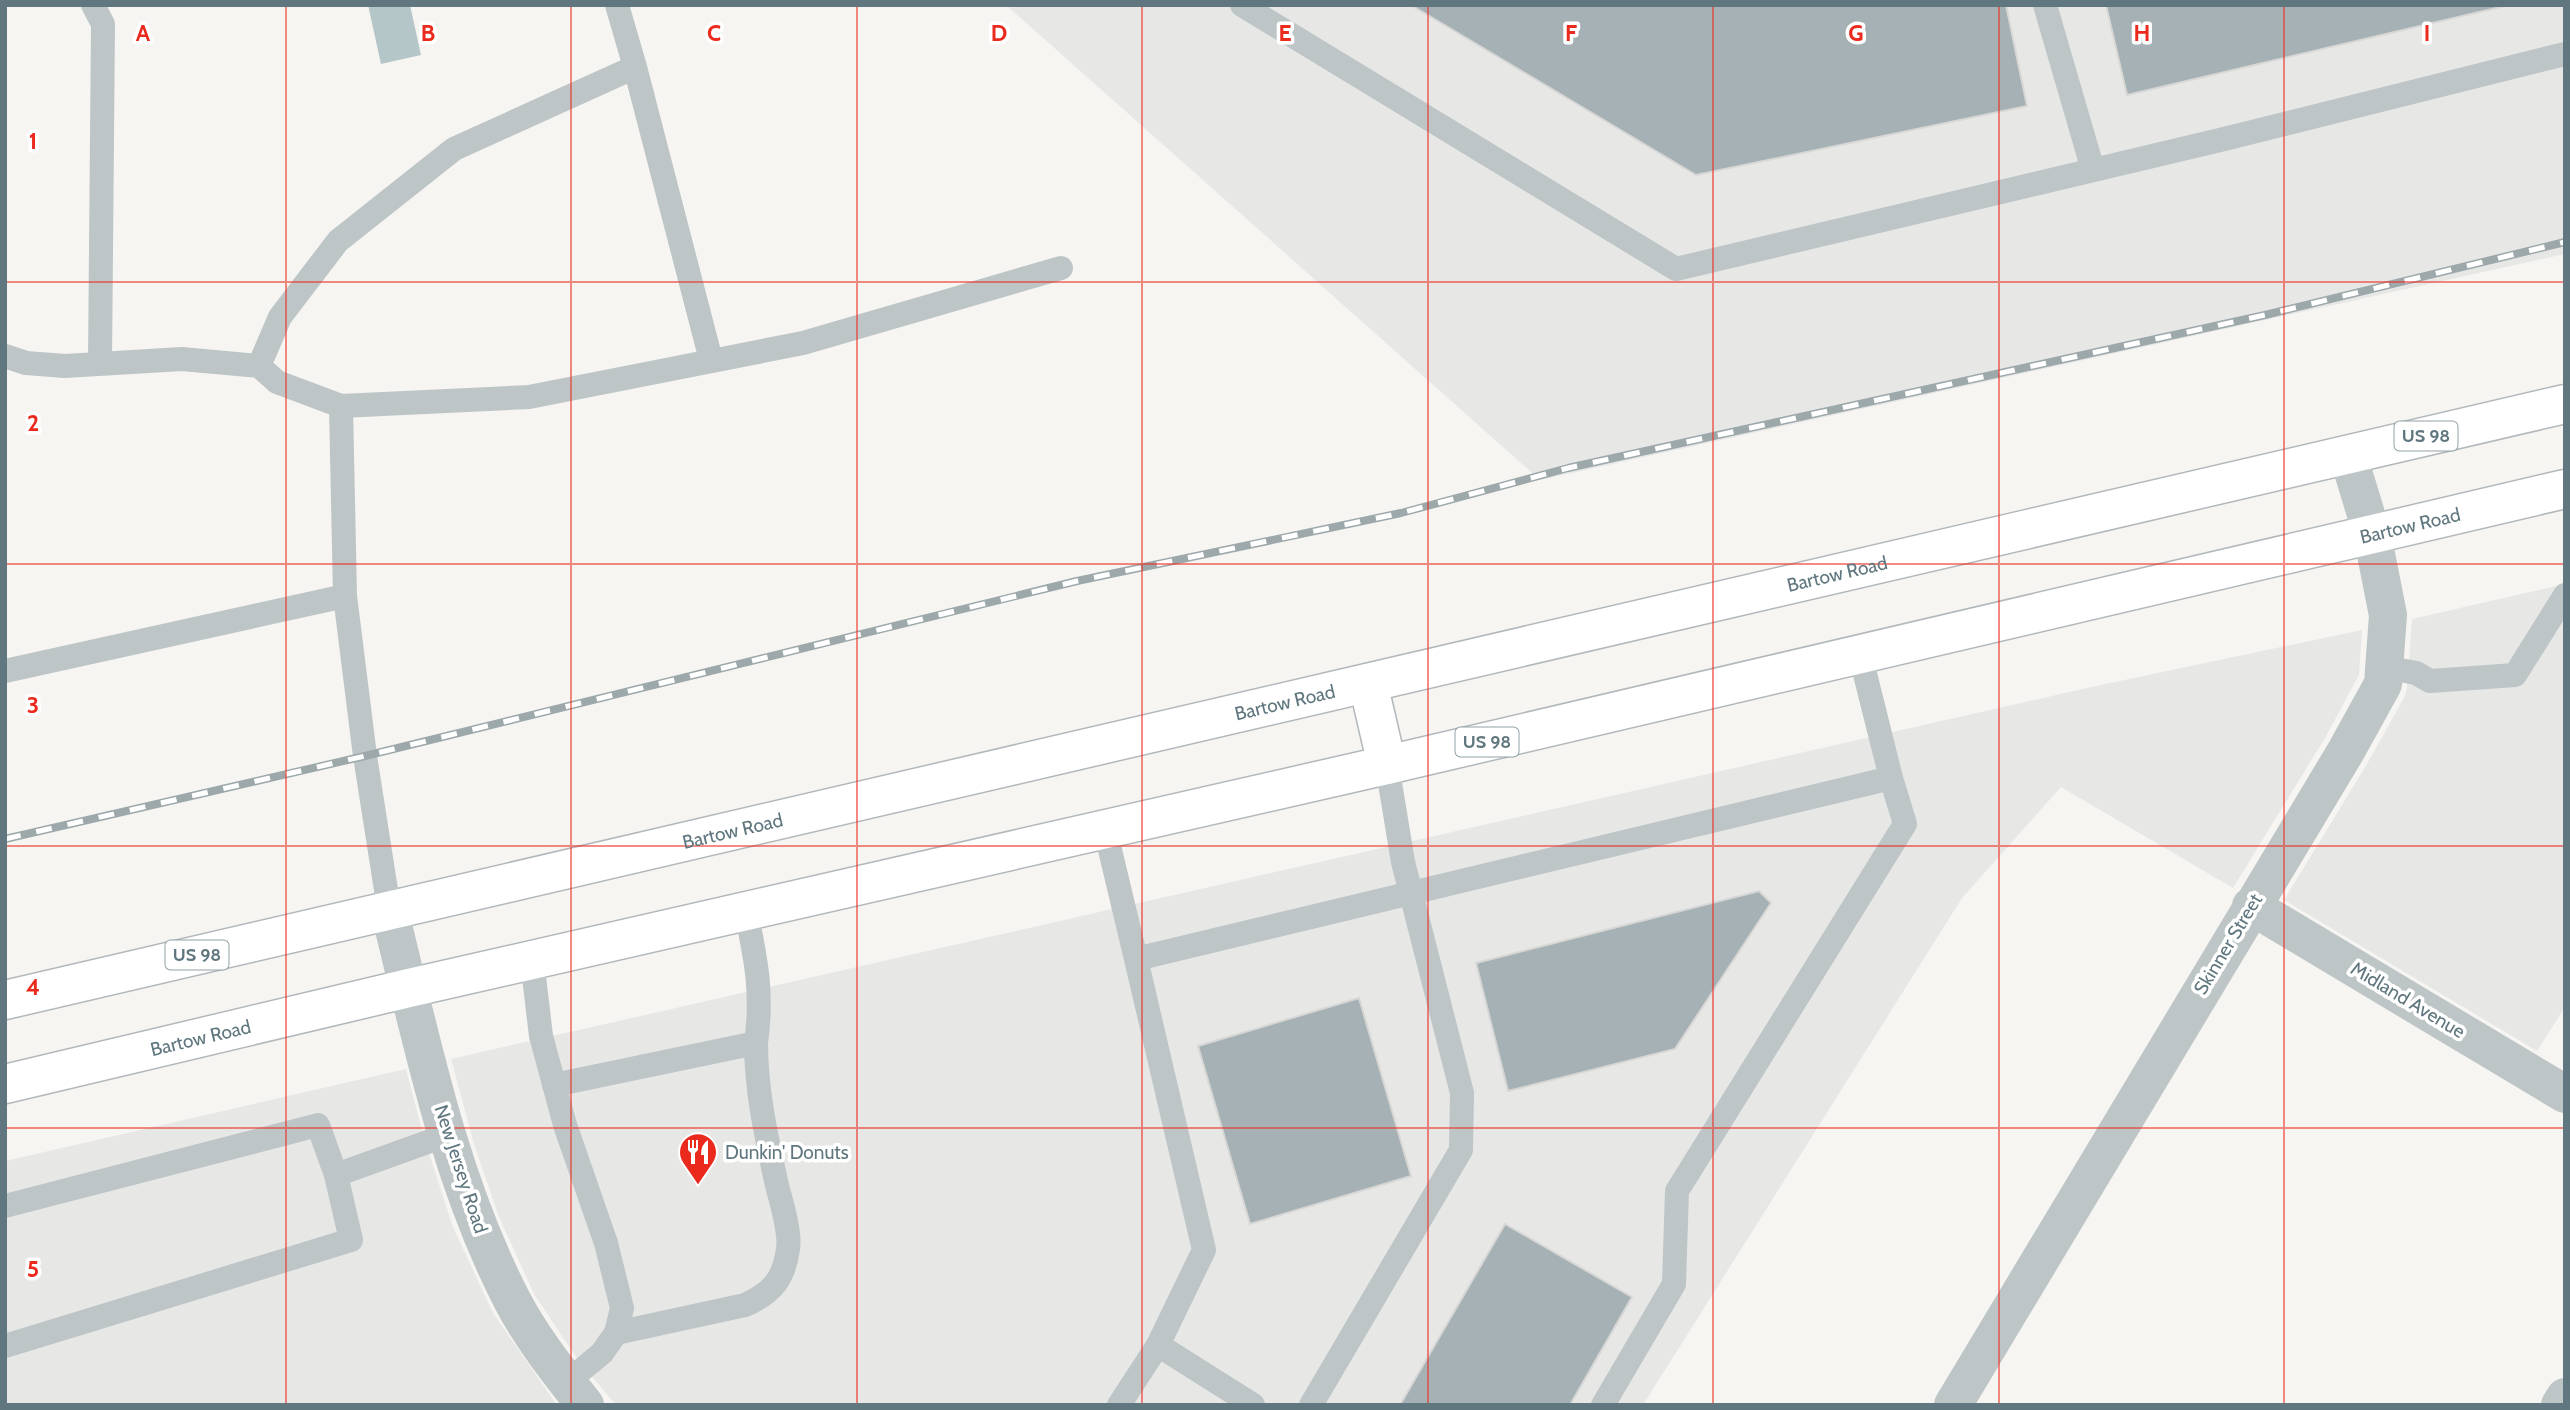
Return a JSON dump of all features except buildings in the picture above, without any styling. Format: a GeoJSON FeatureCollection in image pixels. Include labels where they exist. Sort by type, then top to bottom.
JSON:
{"type":"FeatureCollection","features":[{"type":"Feature","properties":{"kind":"main road","name":"Bartow Road"},"geometry":{"type":"LineString","coordinates":[[5,1000],[2565,404]]}},
{"type":"Feature","properties":{"kind":"main road","name":"Bartow Road"},"geometry":{"type":"LineString","coordinates":[[5,1084],[409,988],[1387,765],[2565,489]]}},
{"type":"Feature","properties":{"kind":"main road"},"geometry":{"type":"LineString","coordinates":[[1368,683],[1387,765]]}},
{"type":"Feature","properties":{"kind":"street","name":"Skinner Street"},"geometry":{"type":"LineString","coordinates":[[1953,1405],[2346,751],[2383,684],[2388,615],[2372,534],[2348,455]]}},
{"type":"Feature","properties":{"kind":"street","name":"Midland Avenue"},"geometry":{"type":"LineString","coordinates":[[2251,906],[2565,1094]]}},
{"type":"Feature","properties":{"kind":"street","name":"New Jersey Road"},"geometry":{"type":"LineString","coordinates":[[389,909],[447,1135],[476,1223],[513,1302],[576,1394]]}},
{"type":"Feature","properties":{"kind":"street"},"geometry":{"type":"LineString","coordinates":[[2560,1405],[2565,1397]]}},
{"type":"Feature","properties":{"kind":"lane"},"geometry":{"type":"LineString","coordinates":[[93,5],[103,24],[100,363]]}},
{"type":"Feature","properties":{"kind":"lane"},"geometry":{"type":"LineString","coordinates":[[617,5],[710,360]]}},
{"type":"Feature","properties":{"kind":"lane"},"geometry":{"type":"LineString","coordinates":[[1242,5],[1676,270],[2565,54]]}},
{"type":"Feature","properties":{"kind":"lane"},"geometry":{"type":"LineString","coordinates":[[2045,5],[2093,170]]}},
{"type":"Feature","properties":{"kind":"lane"},"geometry":{"type":"LineString","coordinates":[[259,366],[280,317],[338,241],[454,149],[635,67]]}},
{"type":"Feature","properties":{"kind":"lane"},"geometry":{"type":"LineString","coordinates":[[5,356],[26,363],[65,366],[182,359],[259,366],[277,382],[341,406],[529,397],[803,343],[1061,268]]}},
{"type":"Feature","properties":{"kind":"lane"},"geometry":{"type":"LineString","coordinates":[[341,406],[345,596],[365,756],[389,909]]}},
{"type":"Feature","properties":{"kind":"lane"},"geometry":{"type":"LineString","coordinates":[[2384,667],[2416,673],[2430,681],[2515,675],[2565,595]]}},
{"type":"Feature","properties":{"kind":"lane"},"geometry":{"type":"LineString","coordinates":[[5,671],[345,596]]}},
{"type":"Feature","properties":{"kind":"lane"},"geometry":{"type":"LineString","coordinates":[[1603,1405],[1674,1284],[1677,1191],[1905,824],[1860,654]]}},
{"type":"Feature","properties":{"kind":"lane"},"geometry":{"type":"LineString","coordinates":[[1311,1405],[1461,1150],[1462,1093],[1403,862],[1387,765]]}},
{"type":"Feature","properties":{"kind":"lane"},"geometry":{"type":"LineString","coordinates":[[1136,958],[1891,778]]}},
{"type":"Feature","properties":{"kind":"lane"},"geometry":{"type":"LineString","coordinates":[[1105,829],[1204,1250],[1158,1345],[1119,1405]]}},
{"type":"Feature","properties":{"kind":"lane"},"geometry":{"type":"LineString","coordinates":[[616,1333],[745,1305],[763,1297],[775,1285],[784,1268],[789,1245],[756,1072],[756,1043],[761,1011],[760,985],[746,911]]}},
{"type":"Feature","properties":{"kind":"lane"},"geometry":{"type":"LineString","coordinates":[[532,960],[541,1036],[565,1125],[606,1243],[622,1308],[616,1333],[576,1394]]}},
{"type":"Feature","properties":{"kind":"lane"},"geometry":{"type":"LineString","coordinates":[[554,1085],[756,1043]]}},
{"type":"Feature","properties":{"kind":"lane"},"geometry":{"type":"LineString","coordinates":[[5,1206],[318,1125],[337,1175],[351,1240],[5,1346]]}},
{"type":"Feature","properties":{"kind":"lane"},"geometry":{"type":"LineString","coordinates":[[337,1175],[447,1135]]}},
{"type":"Feature","properties":{"kind":"lane"},"geometry":{"type":"LineString","coordinates":[[1158,1345],[1253,1405]]}},
{"type":"Feature","properties":{"kind":"shaded area"},"geometry":{"type":"Polygon","coordinates":[[[368,5],[410,5],[421,55],[381,64],[368,5]]]}},
{"type":"Feature","properties":{"kind":"shaded area"},"geometry":{"type":"Polygon","coordinates":[[[1006,5],[2565,5],[2565,254],[1540,480],[1006,5]]]}},
{"type":"Feature","properties":{"kind":"shaded area"},"geometry":{"type":"Polygon","coordinates":[[[2565,584],[2565,1007],[2537,1051],[2284,900],[2405,696],[2412,619],[2565,584]]]}},
{"type":"Feature","properties":{"kind":"shaded area"},"geometry":{"type":"Polygon","coordinates":[[[2362,630],[2359,675],[2325,738],[2233,888],[2061,787],[1962,898],[1643,1405],[616,1405],[578,1360],[534,1294],[499,1217],[474,1144],[451,1059],[2096,686],[2362,630]]]}},
{"type":"Feature","properties":{"kind":"shaded area"},"geometry":{"type":"Polygon","coordinates":[[[406,1069],[424,1138],[453,1227],[493,1313],[557,1405],[5,1405],[5,1161],[406,1069]]]}},
{"type":"Feature","properties":{"kind":"railway"},"geometry":{"type":"LineString","coordinates":[[5,839],[365,756],[1077,581],[1401,513],[1568,468],[2265,315],[2565,242]]}},
{"type":"Feature","properties":{"kind":"place","name":"Dunkin' Donuts"},"geometry":{"type":"Point","coordinates":[698,1186]}}]}
